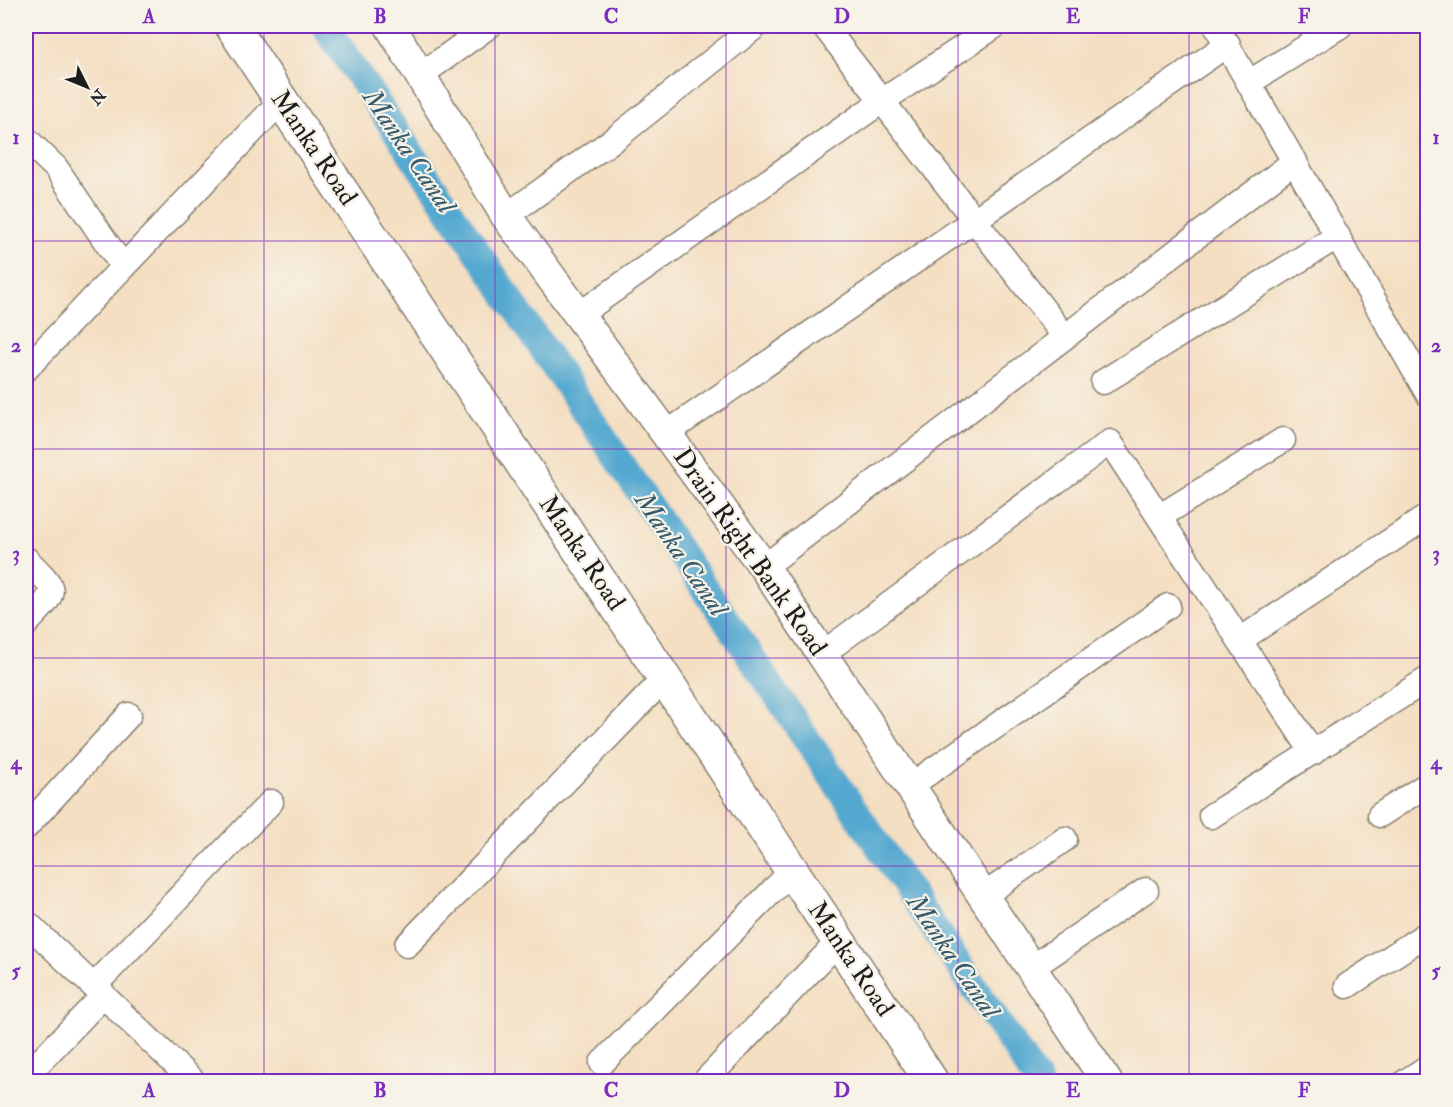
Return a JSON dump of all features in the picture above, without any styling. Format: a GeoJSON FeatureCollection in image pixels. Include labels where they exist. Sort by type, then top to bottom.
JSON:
{"type":"FeatureCollection","features":[{"type":"Feature","properties":{"kind":"main road","name":"Manka Road"},"geometry":{"type":"LineString","coordinates":[[232,26],[930,1081]]}},
{"type":"Feature","properties":{"kind":"street","name":"Drain Right Bank Road"},"geometry":{"type":"LineString","coordinates":[[390,26],[422,74],[506,216],[764,567],[1107,1082]]}},
{"type":"Feature","properties":{"kind":"street"},"geometry":{"type":"LineString","coordinates":[[422,74],[489,26]]}},
{"type":"Feature","properties":{"kind":"street"},"geometry":{"type":"LineString","coordinates":[[506,216],[617,137],[756,26]]}},
{"type":"Feature","properties":{"kind":"street"},"geometry":{"type":"LineString","coordinates":[[824,26],[1065,337]]}},
{"type":"Feature","properties":{"kind":"street"},"geometry":{"type":"LineString","coordinates":[[580,314],[882,101],[995,26]]}},
{"type":"Feature","properties":{"kind":"street"},"geometry":{"type":"LineString","coordinates":[[1250,82],[1340,26]]}},
{"type":"Feature","properties":{"kind":"street"},"geometry":{"type":"LineString","coordinates":[[667,433],[975,220],[1222,35],[1412,365],[1423,379]]}},
{"type":"Feature","properties":{"kind":"street"},"geometry":{"type":"LineString","coordinates":[[26,369],[282,100]]}},
{"type":"Feature","properties":{"kind":"street"},"geometry":{"type":"LineString","coordinates":[[26,139],[56,168],[123,267]]}},
{"type":"Feature","properties":{"kind":"street"},"geometry":{"type":"LineString","coordinates":[[764,567],[1295,161]]}},
{"type":"Feature","properties":{"kind":"street"},"geometry":{"type":"LineString","coordinates":[[1103,382],[1338,236]]}},
{"type":"Feature","properties":{"kind":"street"},"geometry":{"type":"LineString","coordinates":[[1159,517],[1283,440]]}},
{"type":"Feature","properties":{"kind":"street"},"geometry":{"type":"LineString","coordinates":[[822,654],[1110,442],[1313,753]]}},
{"type":"Feature","properties":{"kind":"street"},"geometry":{"type":"LineString","coordinates":[[1240,640],[1428,516]]}},
{"type":"Feature","properties":{"kind":"street"},"geometry":{"type":"LineString","coordinates":[[26,559],[50,583],[52,591],[49,600],[26,624]]}},
{"type":"Feature","properties":{"kind":"street"},"geometry":{"type":"LineString","coordinates":[[910,786],[1168,606]]}},
{"type":"Feature","properties":{"kind":"street"},"geometry":{"type":"LineString","coordinates":[[407,945],[664,678]]}},
{"type":"Feature","properties":{"kind":"street"},"geometry":{"type":"LineString","coordinates":[[1211,816],[1428,679]]}},
{"type":"Feature","properties":{"kind":"street"},"geometry":{"type":"LineString","coordinates":[[26,827],[129,715]]}},
{"type":"Feature","properties":{"kind":"street"},"geometry":{"type":"LineString","coordinates":[[1380,815],[1428,784]]}},
{"type":"Feature","properties":{"kind":"street"},"geometry":{"type":"LineString","coordinates":[[26,1076],[99,990],[271,802]]}},
{"type":"Feature","properties":{"kind":"street"},"geometry":{"type":"LineString","coordinates":[[983,896],[1065,839]]}},
{"type":"Feature","properties":{"kind":"street"},"geometry":{"type":"LineString","coordinates":[[602,1064],[792,871]]}},
{"type":"Feature","properties":{"kind":"street"},"geometry":{"type":"LineString","coordinates":[[1031,968],[1146,890]]}},
{"type":"Feature","properties":{"kind":"street"},"geometry":{"type":"LineString","coordinates":[[26,922],[194,1082]]}},
{"type":"Feature","properties":{"kind":"street"},"geometry":{"type":"LineString","coordinates":[[1347,986],[1428,933]]}},
{"type":"Feature","properties":{"kind":"street"},"geometry":{"type":"LineString","coordinates":[[704,1082],[839,941]]}},
{"type":"Feature","properties":{"kind":"street"},"geometry":{"type":"LineString","coordinates":[[1405,1082],[1428,1067]]}},
{"type":"Feature","properties":{"kind":"waterway","name":"Manka Canal"},"geometry":{"type":"LineString","coordinates":[[325,26],[1038,1082]]}}]}
